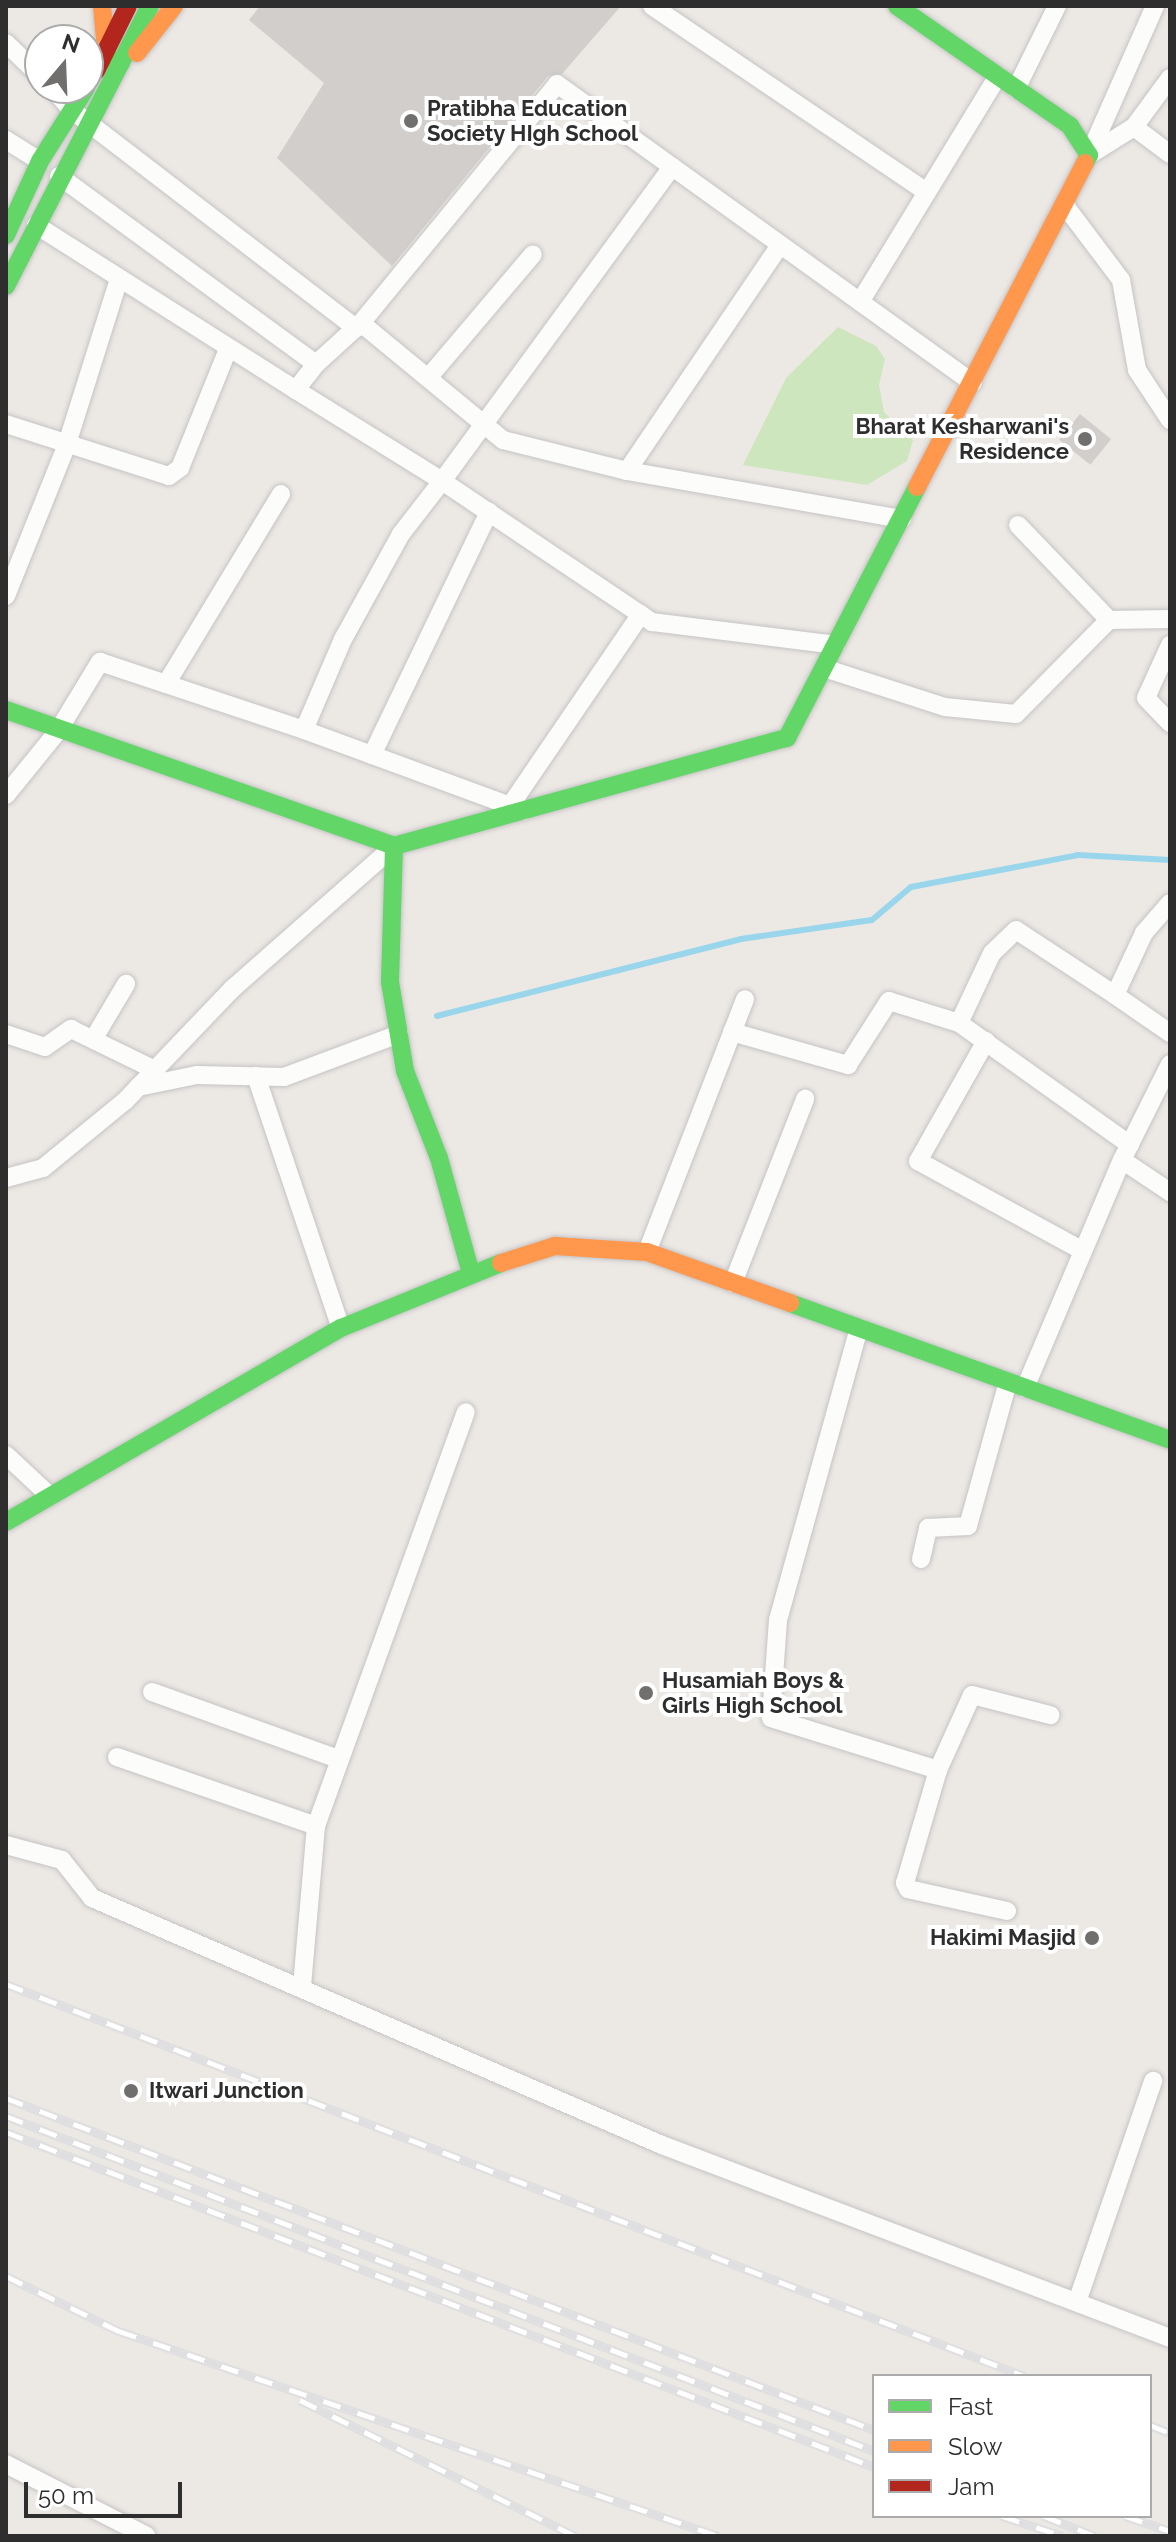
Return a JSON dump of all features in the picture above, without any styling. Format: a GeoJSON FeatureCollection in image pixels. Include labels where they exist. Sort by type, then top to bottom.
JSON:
{"type":"FeatureCollection","features":[{"type":"Feature","properties":{"kind":"street"},"geometry":{"type":"LineString","coordinates":[[102,6],[110,57]]}},
{"type":"Feature","properties":{"kind":"street"},"geometry":{"type":"LineString","coordinates":[[6,286],[88,122],[128,6]]}},
{"type":"Feature","properties":{"kind":"street"},"geometry":{"type":"LineString","coordinates":[[110,57],[132,60],[174,6]]}},
{"type":"Feature","properties":{"kind":"street"},"geometry":{"type":"LineString","coordinates":[[652,6],[927,192]]}},
{"type":"Feature","properties":{"kind":"street"},"geometry":{"type":"LineString","coordinates":[[897,6],[1070,126],[1089,155]]}},
{"type":"Feature","properties":{"kind":"street"},"geometry":{"type":"LineString","coordinates":[[921,23],[931,6]]}},
{"type":"Feature","properties":{"kind":"street"},"geometry":{"type":"LineString","coordinates":[[1016,89],[1057,6]]}},
{"type":"Feature","properties":{"kind":"street"},"geometry":{"type":"LineString","coordinates":[[6,1178],[43,1168],[138,1087],[232,989],[394,846],[517,808],[787,738],[1066,207],[1155,6]]}},
{"type":"Feature","properties":{"kind":"street"},"geometry":{"type":"LineString","coordinates":[[104,65],[149,8]]}},
{"type":"Feature","properties":{"kind":"street"},"geometry":{"type":"LineString","coordinates":[[6,43],[24,60]]}},
{"type":"Feature","properties":{"kind":"street"},"geometry":{"type":"LineString","coordinates":[[860,302],[998,76]]}},
{"type":"Feature","properties":{"kind":"street"},"geometry":{"type":"LineString","coordinates":[[1089,155],[1134,127],[1170,78]]}},
{"type":"Feature","properties":{"kind":"street"},"geometry":{"type":"LineString","coordinates":[[296,390],[316,364],[359,326],[557,84],[973,383]]}},
{"type":"Feature","properties":{"kind":"street"},"geometry":{"type":"LineString","coordinates":[[67,104],[428,378],[503,440],[627,471],[902,519]]}},
{"type":"Feature","properties":{"kind":"street"},"geometry":{"type":"LineString","coordinates":[[6,235],[40,161],[77,104]]}},
{"type":"Feature","properties":{"kind":"street"},"geometry":{"type":"LineString","coordinates":[[1134,127],[1170,154]]}},
{"type":"Feature","properties":{"kind":"street"},"geometry":{"type":"LineString","coordinates":[[6,140],[40,161]]}},
{"type":"Feature","properties":{"kind":"street"},"geometry":{"type":"LineString","coordinates":[[304,730],[387,561],[672,167]]}},
{"type":"Feature","properties":{"kind":"street"},"geometry":{"type":"LineString","coordinates":[[59,176],[316,364]]}},
{"type":"Feature","properties":{"kind":"street"},"geometry":{"type":"LineString","coordinates":[[1066,207],[1121,280],[1137,370],[1170,420]]}},
{"type":"Feature","properties":{"kind":"street"},"geometry":{"type":"LineString","coordinates":[[36,225],[228,349],[442,481],[652,622],[836,645]]}},
{"type":"Feature","properties":{"kind":"street"},"geometry":{"type":"LineString","coordinates":[[627,471],[780,245]]}},
{"type":"Feature","properties":{"kind":"street"},"geometry":{"type":"LineString","coordinates":[[428,378],[533,254]]}},
{"type":"Feature","properties":{"kind":"street"},"geometry":{"type":"LineString","coordinates":[[6,596],[66,447],[119,279]]}},
{"type":"Feature","properties":{"kind":"street"},"geometry":{"type":"LineString","coordinates":[[6,424],[66,447],[169,476],[180,468],[228,349]]}},
{"type":"Feature","properties":{"kind":"street"},"geometry":{"type":"LineString","coordinates":[[166,684],[281,494]]}},
{"type":"Feature","properties":{"kind":"street"},"geometry":{"type":"LineString","coordinates":[[372,755],[489,512]]}},
{"type":"Feature","properties":{"kind":"street"},"geometry":{"type":"LineString","coordinates":[[1018,525],[1109,620]]}},
{"type":"Feature","properties":{"kind":"street"},"geometry":{"type":"LineString","coordinates":[[517,808],[641,614]]}},
{"type":"Feature","properties":{"kind":"street"},"geometry":{"type":"LineString","coordinates":[[824,668],[945,707],[1016,714],[1109,620],[1170,619]]}},
{"type":"Feature","properties":{"kind":"street"},"geometry":{"type":"LineString","coordinates":[[1170,645],[1146,698],[1170,723]]}},
{"type":"Feature","properties":{"kind":"street"},"geometry":{"type":"LineString","coordinates":[[6,795],[58,731],[100,662],[304,730],[517,808]]}},
{"type":"Feature","properties":{"kind":"street"},"geometry":{"type":"LineString","coordinates":[[6,710],[58,731],[394,846]]}},
{"type":"Feature","properties":{"kind":"street"},"geometry":{"type":"LineString","coordinates":[[394,846],[390,982],[405,1071],[439,1158],[471,1273]]}},
{"type":"Feature","properties":{"kind":"street"},"geometry":{"type":"LineString","coordinates":[[1115,995],[1144,933],[1170,903]]}},
{"type":"Feature","properties":{"kind":"street"},"geometry":{"type":"LineString","coordinates":[[959,1023],[992,953],[1016,930],[1170,1033]]}},
{"type":"Feature","properties":{"kind":"street"},"geometry":{"type":"LineString","coordinates":[[94,1038],[126,984]]}},
{"type":"Feature","properties":{"kind":"street"},"geometry":{"type":"LineString","coordinates":[[647,1252],[745,999]]}},
{"type":"Feature","properties":{"kind":"street"},"geometry":{"type":"LineString","coordinates":[[732,1032],[848,1065],[889,1001],[959,1023],[1126,1153],[1170,1192]]}},
{"type":"Feature","properties":{"kind":"street"},"geometry":{"type":"LineString","coordinates":[[6,1034],[33,1048],[45,1047],[71,1029],[155,1070]]}},
{"type":"Feature","properties":{"kind":"street"},"geometry":{"type":"LineString","coordinates":[[138,1087],[197,1075],[284,1077],[399,1034]]}},
{"type":"Feature","properties":{"kind":"street"},"geometry":{"type":"LineString","coordinates":[[986,1041],[918,1161],[1083,1251]]}},
{"type":"Feature","properties":{"kind":"street"},"geometry":{"type":"LineString","coordinates":[[921,1559],[928,1528],[968,1526],[1016,1385],[1083,1251],[1170,1064]]}},
{"type":"Feature","properties":{"kind":"street"},"geometry":{"type":"LineString","coordinates":[[256,1076],[341,1328]]}},
{"type":"Feature","properties":{"kind":"street"},"geometry":{"type":"LineString","coordinates":[[733,1283],[805,1099]]}},
{"type":"Feature","properties":{"kind":"street"},"geometry":{"type":"LineString","coordinates":[[8,1518],[341,1328],[471,1273],[555,1246],[647,1252],[1170,1440]]}},
{"type":"Feature","properties":{"kind":"street"},"geometry":{"type":"LineString","coordinates":[[859,1328],[778,1620],[771,1718],[938,1770]]}},
{"type":"Feature","properties":{"kind":"street"},"geometry":{"type":"LineString","coordinates":[[302,1986],[316,1826],[466,1412]]}},
{"type":"Feature","properties":{"kind":"street"},"geometry":{"type":"LineString","coordinates":[[6,1455],[50,1496]]}},
{"type":"Feature","properties":{"kind":"street"},"geometry":{"type":"LineString","coordinates":[[152,1692],[338,1759]]}},
{"type":"Feature","properties":{"kind":"street"},"geometry":{"type":"LineString","coordinates":[[1007,1911],[908,1889],[938,1770],[972,1695],[1050,1715]]}},
{"type":"Feature","properties":{"kind":"street"},"geometry":{"type":"LineString","coordinates":[[117,1757],[316,1826]]}},
{"type":"Feature","properties":{"kind":"street"},"geometry":{"type":"LineString","coordinates":[[6,1845],[62,1860],[92,1898],[302,1986],[662,2145],[1170,2338]]}},
{"type":"Feature","properties":{"kind":"street"},"geometry":{"type":"LineString","coordinates":[[1077,2302],[1153,2081]]}},
{"type":"Feature","properties":{"kind":"street"},"geometry":{"type":"LineString","coordinates":[[6,2464],[147,2536]]}},
{"type":"Feature","properties":{"kind":"green space"},"geometry":{"type":"Polygon","coordinates":[[[838,327],[876,346],[885,359],[879,385],[884,412],[913,440],[907,461],[867,485],[743,465],[786,378],[838,327]]]}},
{"type":"Feature","properties":{"kind":"building","name":"Pratibha Education Society HIgh School"},"geometry":{"type":"Polygon","coordinates":[[[260,6],[621,6],[562,74],[548,76],[392,266],[277,158],[324,83],[249,20],[260,6]]]}},
{"type":"Feature","properties":{"kind":"building","name":"Bharat Kesharwani's Residence"},"geometry":{"type":"Polygon","coordinates":[[[1080,414],[1111,439],[1090,465],[1059,440],[1080,414]]]}},
{"type":"Feature","properties":{"kind":"waterway"},"geometry":{"type":"LineString","coordinates":[[437,1016],[741,939],[872,920],[911,887],[1078,855],[1170,860]]}},
{"type":"Feature","properties":{"kind":"railway"},"geometry":{"type":"LineString","coordinates":[[6,1984],[1019,2374]]}},
{"type":"Feature","properties":{"kind":"railway"},"geometry":{"type":"LineString","coordinates":[[6,2098],[872,2429]]}},
{"type":"Feature","properties":{"kind":"railway"},"geometry":{"type":"LineString","coordinates":[[6,2116],[872,2450]]}},
{"type":"Feature","properties":{"kind":"railway"},"geometry":{"type":"LineString","coordinates":[[6,2132],[872,2466]]}},
{"type":"Feature","properties":{"kind":"railway"},"geometry":{"type":"LineString","coordinates":[[6,2276],[119,2331],[718,2536]]}},
{"type":"Feature","properties":{"kind":"railway"},"geometry":{"type":"LineString","coordinates":[[300,2400],[575,2536]]}},
{"type":"Feature","properties":{"kind":"railway"},"geometry":{"type":"LineString","coordinates":[[1152,2426],[1170,2433]]}},
{"type":"Feature","properties":{"kind":"railway"},"geometry":{"type":"LineString","coordinates":[[1008,2518],[1063,2536]]}},
{"type":"Feature","properties":{"kind":"railway"},"geometry":{"type":"LineString","coordinates":[[1049,2518],[1095,2536]]}},
{"type":"Feature","properties":{"kind":"railway"},"geometry":{"type":"LineString","coordinates":[[1131,2518],[1170,2531]]}},
{"type":"Feature","properties":{"kind":"traffic: fast"},"geometry":{"type":"LineString","coordinates":[[6,286],[150,6]]}},
{"type":"Feature","properties":{"kind":"traffic: fast"},"geometry":{"type":"LineString","coordinates":[[897,6],[1070,126],[1089,155],[1085,163]]}},
{"type":"Feature","properties":{"kind":"traffic: fast"},"geometry":{"type":"LineString","coordinates":[[104,57],[121,63]]}},
{"type":"Feature","properties":{"kind":"traffic: fast"},"geometry":{"type":"LineString","coordinates":[[6,235],[40,161],[76,104]]}},
{"type":"Feature","properties":{"kind":"traffic: fast"},"geometry":{"type":"LineString","coordinates":[[6,710],[394,846],[787,738],[917,487]]}},
{"type":"Feature","properties":{"kind":"traffic: fast"},"geometry":{"type":"LineString","coordinates":[[394,846],[390,982],[405,1071],[439,1158],[471,1273]]}},
{"type":"Feature","properties":{"kind":"traffic: fast"},"geometry":{"type":"LineString","coordinates":[[6,1522],[341,1328],[501,1263]]}},
{"type":"Feature","properties":{"kind":"traffic: fast"},"geometry":{"type":"LineString","coordinates":[[790,1303],[1170,1440]]}},
{"type":"Feature","properties":{"kind":"traffic: slow"},"geometry":{"type":"LineString","coordinates":[[102,6],[106,50]]}},
{"type":"Feature","properties":{"kind":"traffic: slow"},"geometry":{"type":"LineString","coordinates":[[137,53],[174,6]]}},
{"type":"Feature","properties":{"kind":"traffic: slow"},"geometry":{"type":"LineString","coordinates":[[917,487],[1085,163]]}},
{"type":"Feature","properties":{"kind":"traffic: slow"},"geometry":{"type":"LineString","coordinates":[[501,1263],[555,1246],[647,1252],[790,1303]]}},
{"type":"Feature","properties":{"kind":"traffic: jam"},"geometry":{"type":"LineString","coordinates":[[104,55],[128,6]]}},
{"type":"Feature","properties":{"kind":"place","name":"Pratibha Education Society HIgh School"},"geometry":{"type":"Point","coordinates":[411,121]}},
{"type":"Feature","properties":{"kind":"place","name":"Bharat Kesharwani's Residence"},"geometry":{"type":"Point","coordinates":[1085,439]}},
{"type":"Feature","properties":{"kind":"place","name":"Husamiah Boys & Girls High School"},"geometry":{"type":"Point","coordinates":[646,1693]}},
{"type":"Feature","properties":{"kind":"place","name":"Hakimi Masjid"},"geometry":{"type":"Point","coordinates":[1092,1938]}},
{"type":"Feature","properties":{"kind":"place","name":"Itwari Junction"},"geometry":{"type":"Point","coordinates":[131,2091]}}]}
